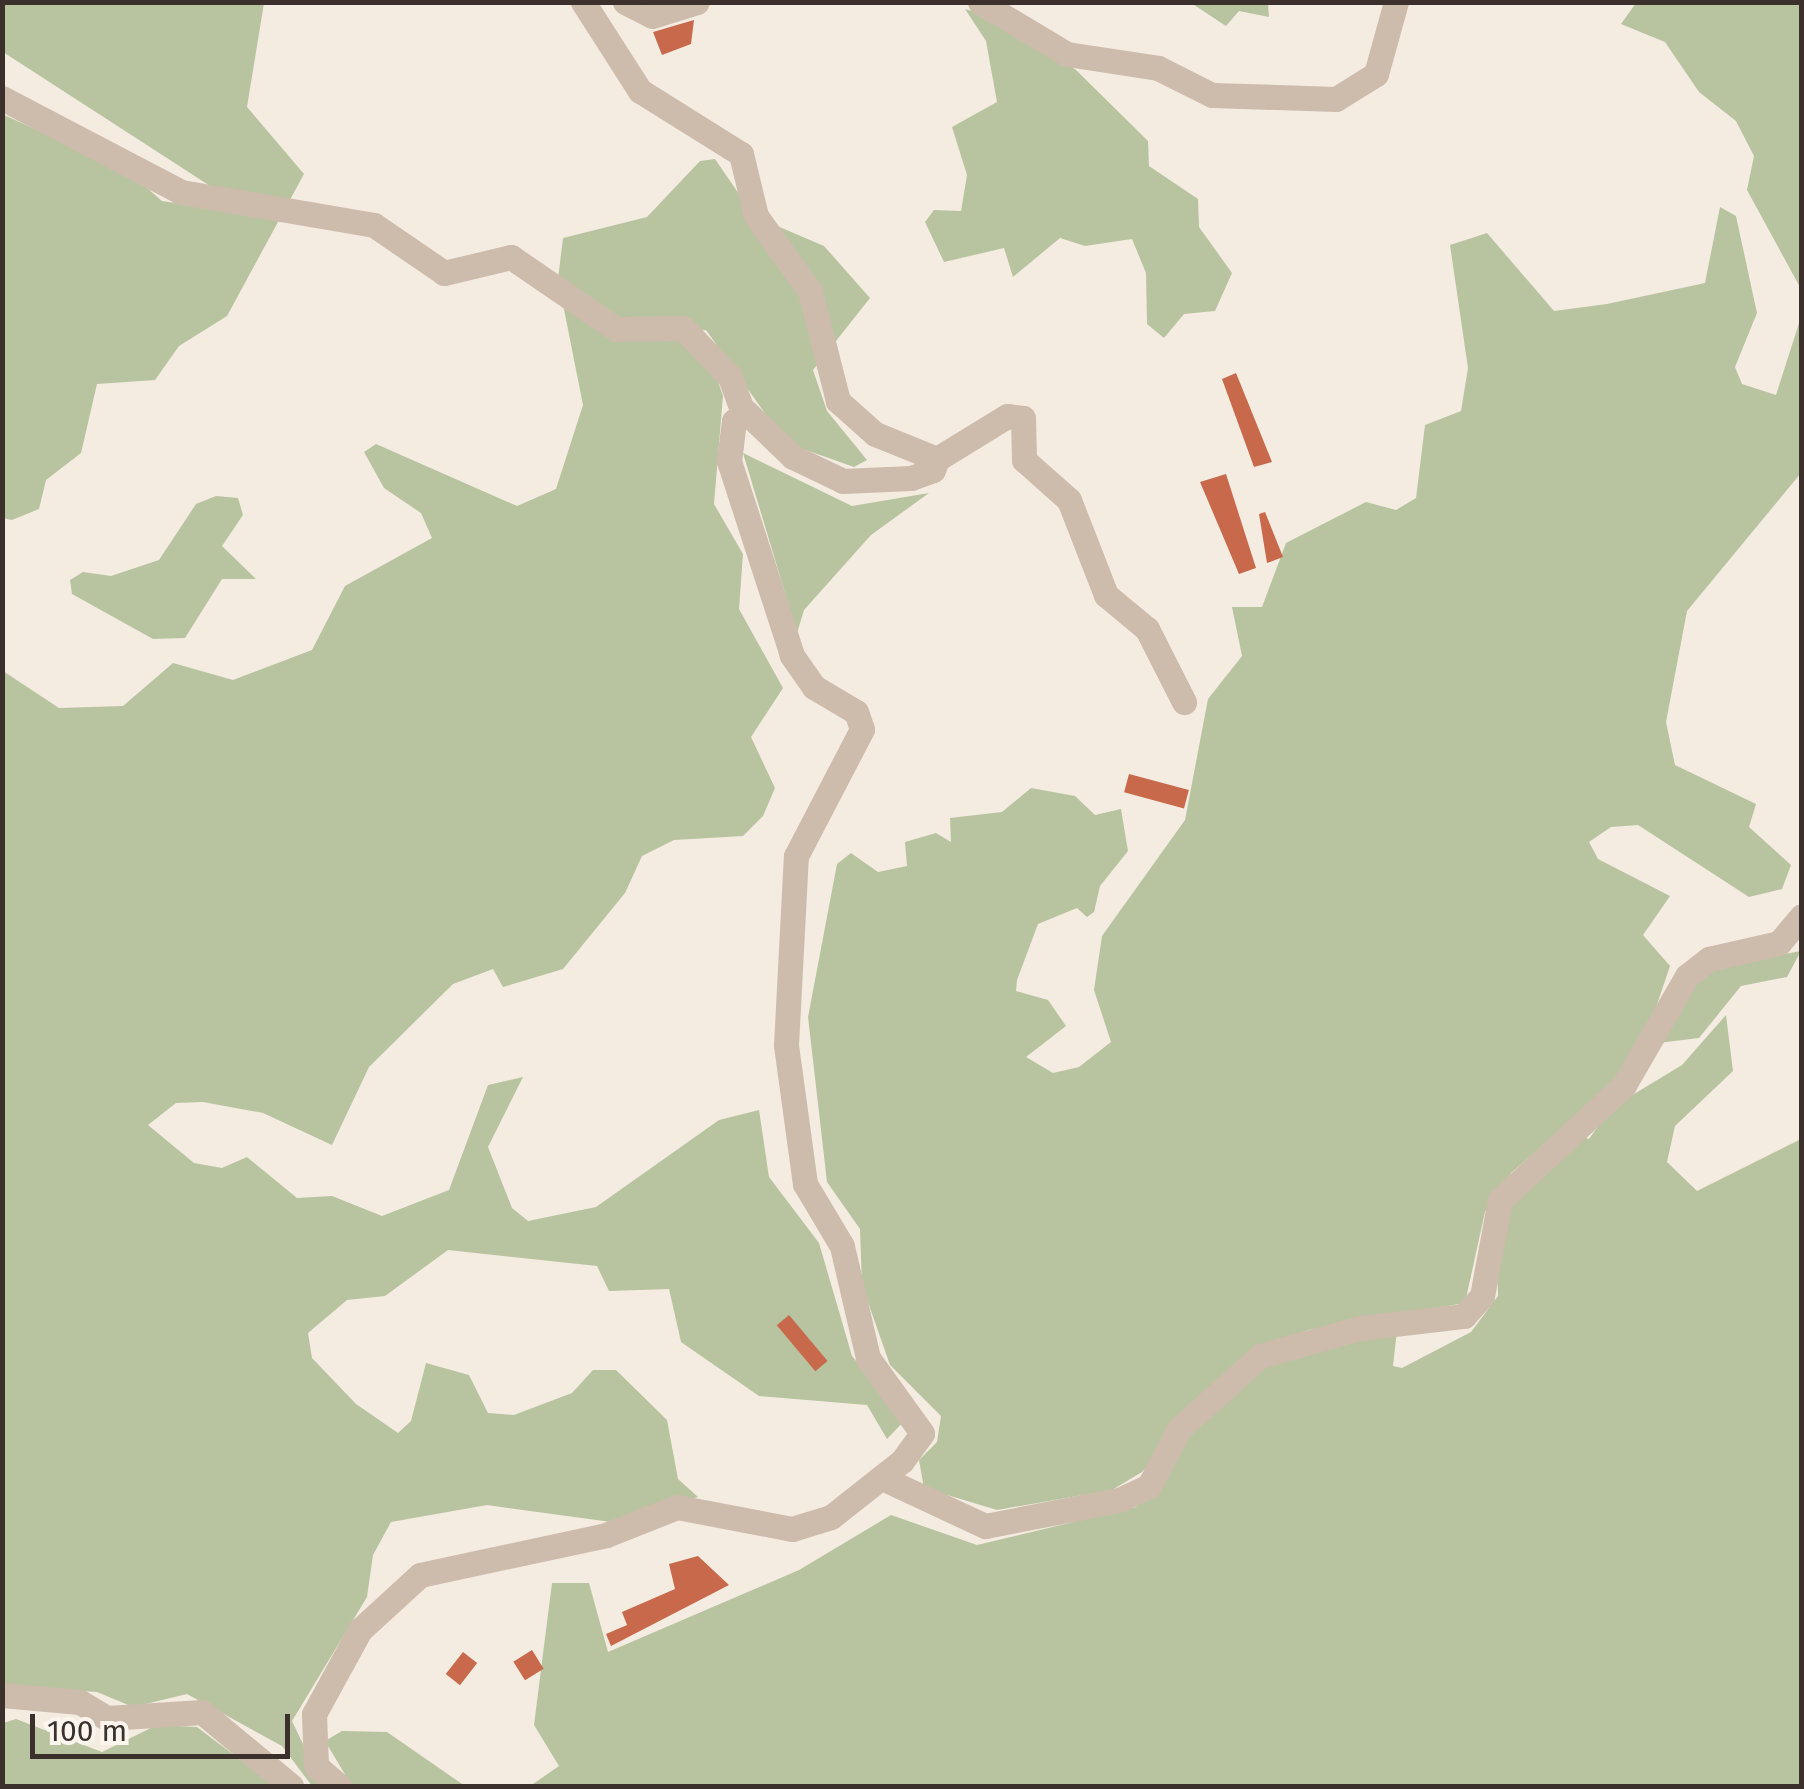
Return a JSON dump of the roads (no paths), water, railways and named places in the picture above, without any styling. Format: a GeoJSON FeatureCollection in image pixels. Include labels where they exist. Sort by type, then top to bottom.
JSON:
{"type":"FeatureCollection","features":[{"type":"Feature","properties":{"kind":"street"},"geometry":{"type":"LineString","coordinates":[[583,2],[640,91],[741,154],[756,216],[810,291],[838,400],[875,434],[937,458]]}},
{"type":"Feature","properties":{"kind":"street"},"geometry":{"type":"LineString","coordinates":[[626,2],[652,16],[697,2]]}},
{"type":"Feature","properties":{"kind":"street"},"geometry":{"type":"LineString","coordinates":[[980,2],[1067,54],[1158,68],[1212,95],[1344,98],[1376,74],[1396,2]]}},
{"type":"Feature","properties":{"kind":"street"},"geometry":{"type":"LineString","coordinates":[[1019,2],[1038,36]]}},
{"type":"Feature","properties":{"kind":"street"},"geometry":{"type":"LineString","coordinates":[[2,98],[181,192],[374,225],[444,273],[512,257],[616,328],[683,328],[730,377],[743,412],[793,457],[844,481],[912,478],[933,470],[937,458],[1007,416],[1023,418],[1024,460],[1070,500],[1106,595],[1147,629],[1184,702]]}},
{"type":"Feature","properties":{"kind":"street"},"geometry":{"type":"LineString","coordinates":[[339,1786],[316,1766],[314,1714],[360,1630],[420,1575],[606,1535],[677,1507],[792,1530],[832,1517],[882,1478],[916,1444],[922,1422],[868,1358],[842,1246],[805,1184],[786,1045],[796,856],[862,729],[856,712],[808,680],[780,627],[762,542],[730,474],[732,428],[743,412]]}},
{"type":"Feature","properties":{"kind":"street"},"geometry":{"type":"LineString","coordinates":[[882,1478],[985,1526],[1120,1500],[1148,1486],[1179,1429],[1260,1356],[1360,1328],[1464,1316],[1482,1296],[1504,1196],[1624,1086],[1686,976],[1708,959],[1779,943],[1802,916]]}},
{"type":"Feature","properties":{"kind":"street"},"geometry":{"type":"LineString","coordinates":[[2,1696],[80,1702],[106,1718],[202,1712],[291,1786]]}}]}
